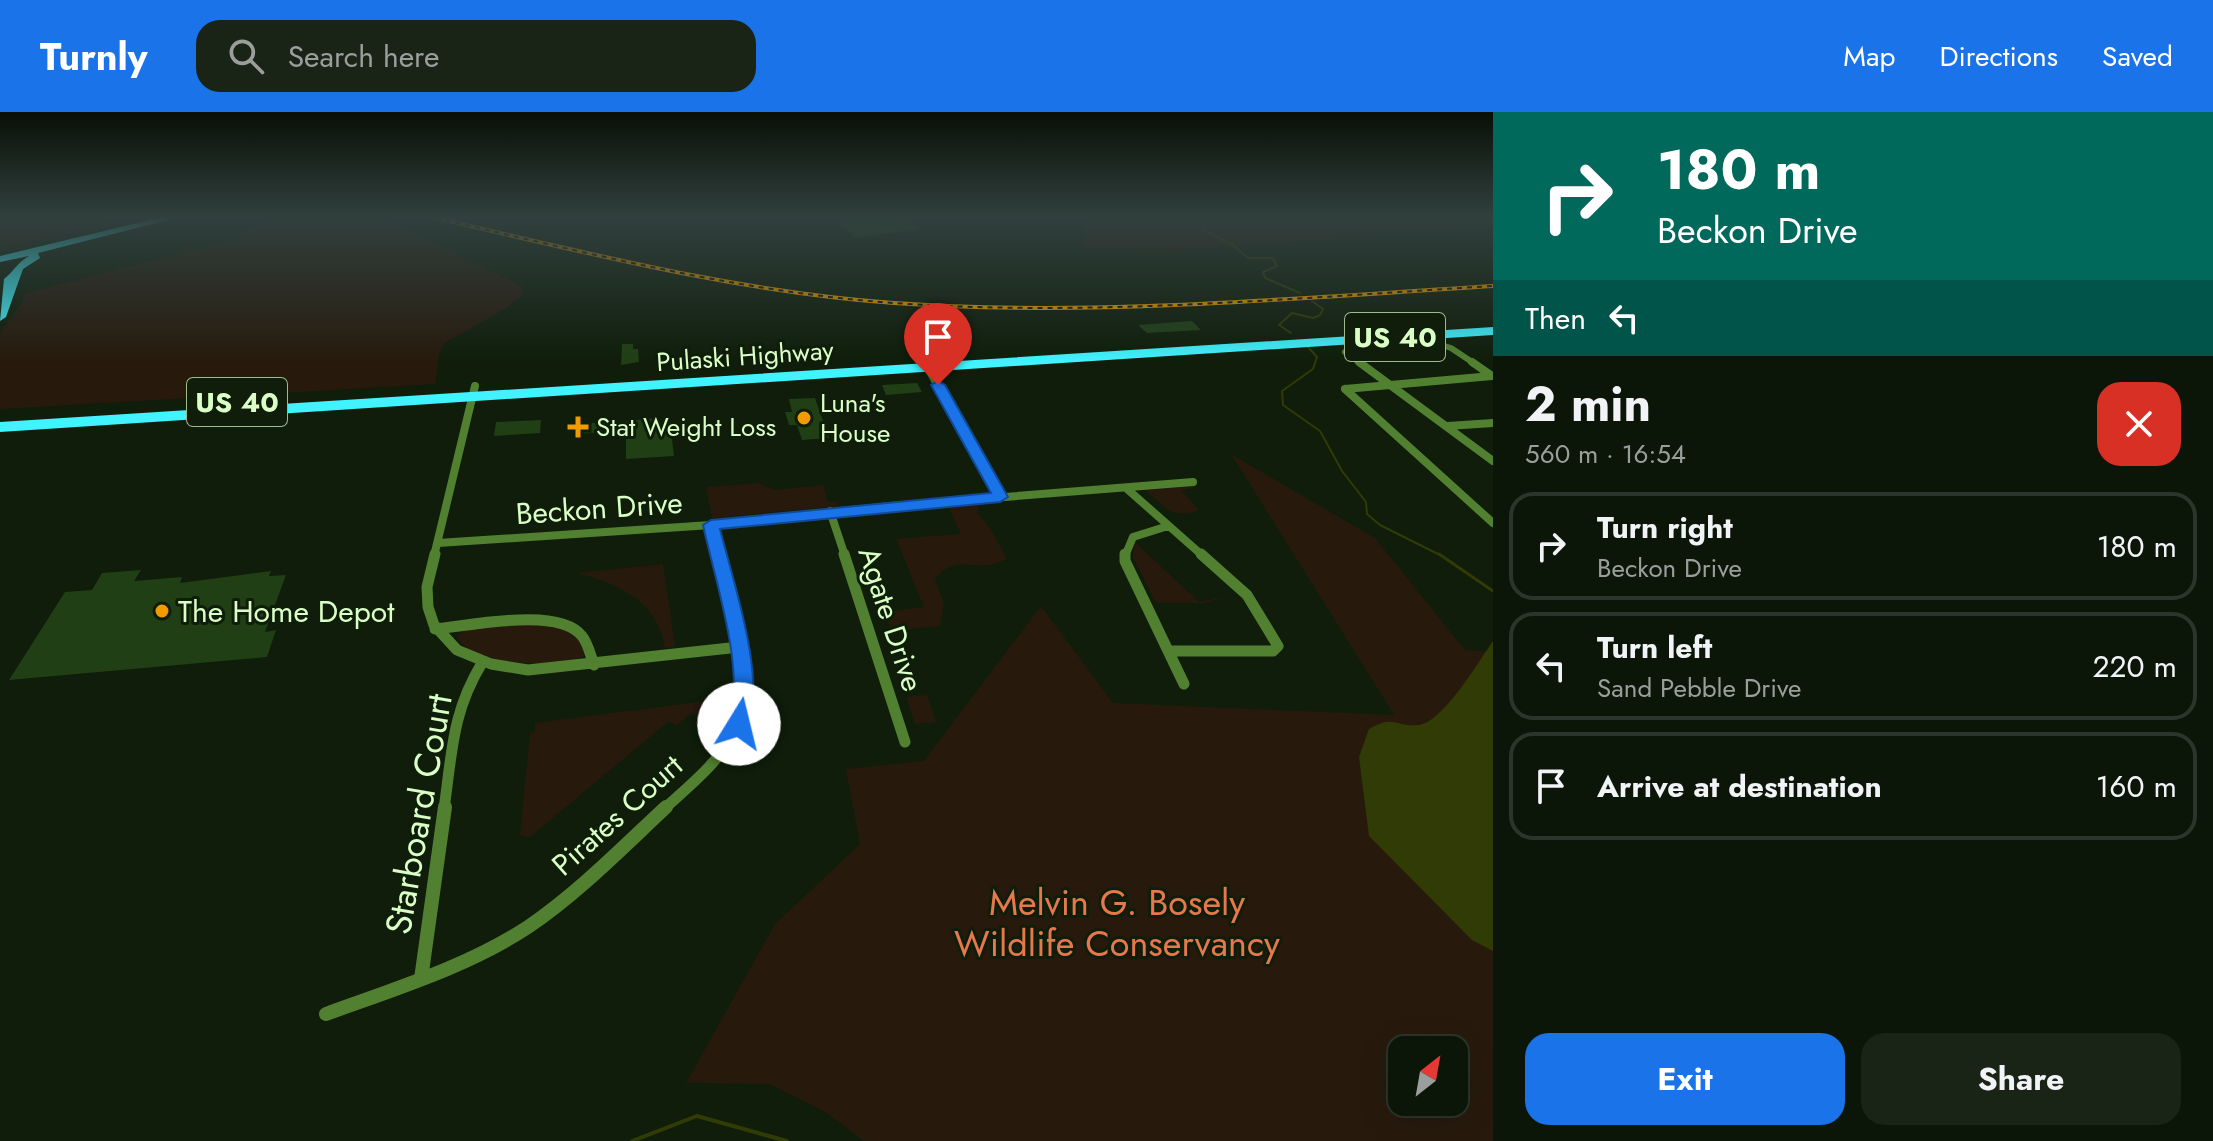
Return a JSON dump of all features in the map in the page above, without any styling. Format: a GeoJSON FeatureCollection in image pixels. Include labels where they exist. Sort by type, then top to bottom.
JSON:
{"type":"FeatureCollection","features":[{"type":"Feature","properties":{"kind":"highway"},"geometry":{"type":"LineString","coordinates":[[5,266],[11,292]]}},
{"type":"Feature","properties":{"kind":"highway"},"geometry":{"type":"LineString","coordinates":[[0,317],[19,266]]}},
{"type":"Feature","properties":{"kind":"highway","name":"Pulaski Highway"},"geometry":{"type":"LineString","coordinates":[[0,427],[138,422],[145,423],[154,432],[173,421],[229,416],[240,412],[473,392],[1493,323]]}},
{"type":"Feature","properties":{"kind":"highway","name":"Pulaski Highway"},"geometry":{"type":"LineString","coordinates":[[0,416],[928,368],[1412,336],[1451,340],[1493,331]]}},
{"type":"Feature","properties":{"kind":"street"},"geometry":{"type":"LineString","coordinates":[[1451,340],[1492,376],[1345,389],[1493,523]]}},
{"type":"Feature","properties":{"kind":"street"},"geometry":{"type":"LineString","coordinates":[[1345,352],[1493,461]]}},
{"type":"Feature","properties":{"kind":"street"},"geometry":{"type":"LineString","coordinates":[[928,368],[1000,497]]}},
{"type":"Feature","properties":{"kind":"street"},"geometry":{"type":"LineString","coordinates":[[473,392],[426,602],[435,629],[460,652],[482,663],[528,670],[739,647]]}},
{"type":"Feature","properties":{"kind":"street"},"geometry":{"type":"LineString","coordinates":[[1448,426],[1493,423]]}},
{"type":"Feature","properties":{"kind":"street","name":"Beckon Drive"},"geometry":{"type":"LineString","coordinates":[[438,543],[711,525],[830,511],[1193,482]]}},
{"type":"Feature","properties":{"kind":"street"},"geometry":{"type":"LineString","coordinates":[[1126,488],[1247,595],[1278,646],[1273,651],[1169,651]]}},
{"type":"Feature","properties":{"kind":"street","name":"Agate Drive"},"geometry":{"type":"LineString","coordinates":[[830,511],[905,742]]}},
{"type":"Feature","properties":{"kind":"street","name":"Pirates Court"},"geometry":{"type":"LineString","coordinates":[[326,1014],[421,979],[485,951],[550,911],[712,763],[732,738],[744,708],[745,674],[711,525]]}},
{"type":"Feature","properties":{"kind":"street"},"geometry":{"type":"LineString","coordinates":[[1168,526],[1133,537],[1125,551],[1125,561],[1184,684]]}},
{"type":"Feature","properties":{"kind":"street"},"geometry":{"type":"LineString","coordinates":[[435,629],[538,619],[553,621],[582,635],[594,665]]}},
{"type":"Feature","properties":{"kind":"street","name":"Starboard Court"},"geometry":{"type":"LineString","coordinates":[[421,979],[456,724],[464,693],[482,663]]}},
{"type":"Feature","properties":{"kind":"green space"},"geometry":{"type":"Polygon","coordinates":[[[131,266],[481,266],[522,286],[523,295],[505,309],[446,342],[440,350],[435,384],[0,409],[0,333],[22,303],[24,294],[131,266]]]}},
{"type":"Feature","properties":{"kind":"green space","name":"Melvin G. Bosely Wildlife Conservancy"},"geometry":{"type":"Polygon","coordinates":[[[1231,454],[1375,538],[1465,650],[1493,652],[1493,1141],[864,1141],[827,1113],[770,1084],[686,1083],[775,924],[860,844],[846,769],[924,761],[1041,606],[1113,703],[1394,715],[1231,454]]]}},
{"type":"Feature","properties":{"kind":"green space"},"geometry":{"type":"Polygon","coordinates":[[[758,483],[774,490],[823,485],[828,502],[837,502],[837,506],[712,518],[706,487],[758,483]]]}},
{"type":"Feature","properties":{"kind":"green space"},"geometry":{"type":"Polygon","coordinates":[[[1194,486],[1181,490],[1199,510],[1181,513],[1164,507],[1145,490],[1194,486]]]}},
{"type":"Feature","properties":{"kind":"green space"},"geometry":{"type":"Polygon","coordinates":[[[980,504],[977,513],[990,528],[1007,559],[988,565],[947,568],[935,580],[944,603],[940,626],[891,631],[885,612],[924,607],[896,539],[961,534],[949,508],[980,504]]]}},
{"type":"Feature","properties":{"kind":"green space"},"geometry":{"type":"Polygon","coordinates":[[[1135,542],[1199,602],[1232,595],[1204,603],[1156,603],[1133,557],[1135,542]]]}},
{"type":"Feature","properties":{"kind":"green space"},"geometry":{"type":"Polygon","coordinates":[[[663,564],[675,646],[665,648],[654,619],[634,597],[606,582],[576,573],[663,564]]]}},
{"type":"Feature","properties":{"kind":"green space"},"geometry":{"type":"Polygon","coordinates":[[[545,623],[576,635],[586,653],[583,657],[552,663],[515,662],[480,654],[456,637],[465,629],[545,623]]]}},
{"type":"Feature","properties":{"kind":"green space"},"geometry":{"type":"Polygon","coordinates":[[[927,695],[936,722],[915,724],[906,697],[927,695]]]}},
{"type":"Feature","properties":{"kind":"green space"},"geometry":{"type":"Polygon","coordinates":[[[738,697],[726,732],[691,713],[676,726],[669,721],[530,837],[520,835],[530,733],[535,732],[535,723],[738,697]]]}},
{"type":"Feature","properties":{"kind":"shaded area"},"geometry":{"type":"Polygon","coordinates":[[[1493,641],[1493,951],[1472,940],[1369,836],[1359,757],[1369,729],[1384,722],[1418,725],[1438,714],[1493,641]]]}},
{"type":"Feature","properties":{"kind":"building"},"geometry":{"type":"Polygon","coordinates":[[[1192,321],[1201,330],[1147,333],[1138,325],[1192,321]]]}},
{"type":"Feature","properties":{"kind":"building"},"geometry":{"type":"Polygon","coordinates":[[[622,344],[633,344],[633,349],[638,349],[639,362],[621,365],[622,344]]]}},
{"type":"Feature","properties":{"kind":"building"},"geometry":{"type":"Polygon","coordinates":[[[917,383],[922,392],[886,395],[882,385],[917,383]]]}},
{"type":"Feature","properties":{"kind":"building","name":"Luna's House"},"geometry":{"type":"Polygon","coordinates":[[[815,398],[829,438],[802,440],[797,425],[789,425],[785,412],[792,412],[789,399],[815,398]]]}},
{"type":"Feature","properties":{"kind":"building"},"geometry":{"type":"Polygon","coordinates":[[[656,418],[657,424],[670,423],[674,456],[626,459],[626,421],[656,418]]]}},
{"type":"Feature","properties":{"kind":"building"},"geometry":{"type":"Polygon","coordinates":[[[541,420],[540,433],[494,436],[496,422],[541,420]]]}},
{"type":"Feature","properties":{"kind":"building"},"geometry":{"type":"Polygon","coordinates":[[[608,422],[608,432],[574,434],[574,424],[608,422]]]}},
{"type":"Feature","properties":{"kind":"building","name":"The Home Depot"},"geometry":{"type":"Polygon","coordinates":[[[141,570],[134,581],[182,577],[180,583],[271,571],[269,576],[286,575],[265,632],[276,630],[267,657],[9,680],[65,592],[92,590],[102,573],[141,570]]]}},
{"type":"Feature","properties":{"kind":"waterway"},"geometry":{"type":"LineString","coordinates":[[1277,266],[1263,272],[1265,278],[1300,293]]}},
{"type":"Feature","properties":{"kind":"waterway"},"geometry":{"type":"LineString","coordinates":[[1291,333],[1279,325],[1292,313],[1313,318],[1320,315],[1323,309],[1312,301]]}},
{"type":"Feature","properties":{"kind":"waterway"},"geometry":{"type":"LineString","coordinates":[[1308,347],[1317,357],[1313,369],[1282,391],[1283,405],[1320,431],[1342,471],[1366,502],[1367,514],[1380,525],[1442,556]]}},
{"type":"Feature","properties":{"kind":"waterway"},"geometry":{"type":"LineString","coordinates":[[1442,556],[1493,591]]}},
{"type":"Feature","properties":{"kind":"waterway"},"geometry":{"type":"LineString","coordinates":[[632,1141],[697,1116],[787,1141]]}},
{"type":"Feature","properties":{"kind":"railway"},"geometry":{"type":"LineString","coordinates":[[651,266],[836,298],[969,307],[1194,304],[1493,286]]}},
{"type":"Feature","properties":{"kind":"place","name":"Luna's House"},"geometry":{"type":"Point","coordinates":[804,418]}},
{"type":"Feature","properties":{"kind":"place","name":"Stat Weight Loss"},"geometry":{"type":"Point","coordinates":[578,427]}},
{"type":"Feature","properties":{"kind":"place","name":"The Home Depot"},"geometry":{"type":"Point","coordinates":[162,611]}},
{"type":"Feature","properties":{"kind":"route"},"geometry":{"type":"LineString","coordinates":[[739,724],[746,692],[745,674],[711,525],[765,517],[1000,497],[938,385]]}}]}
